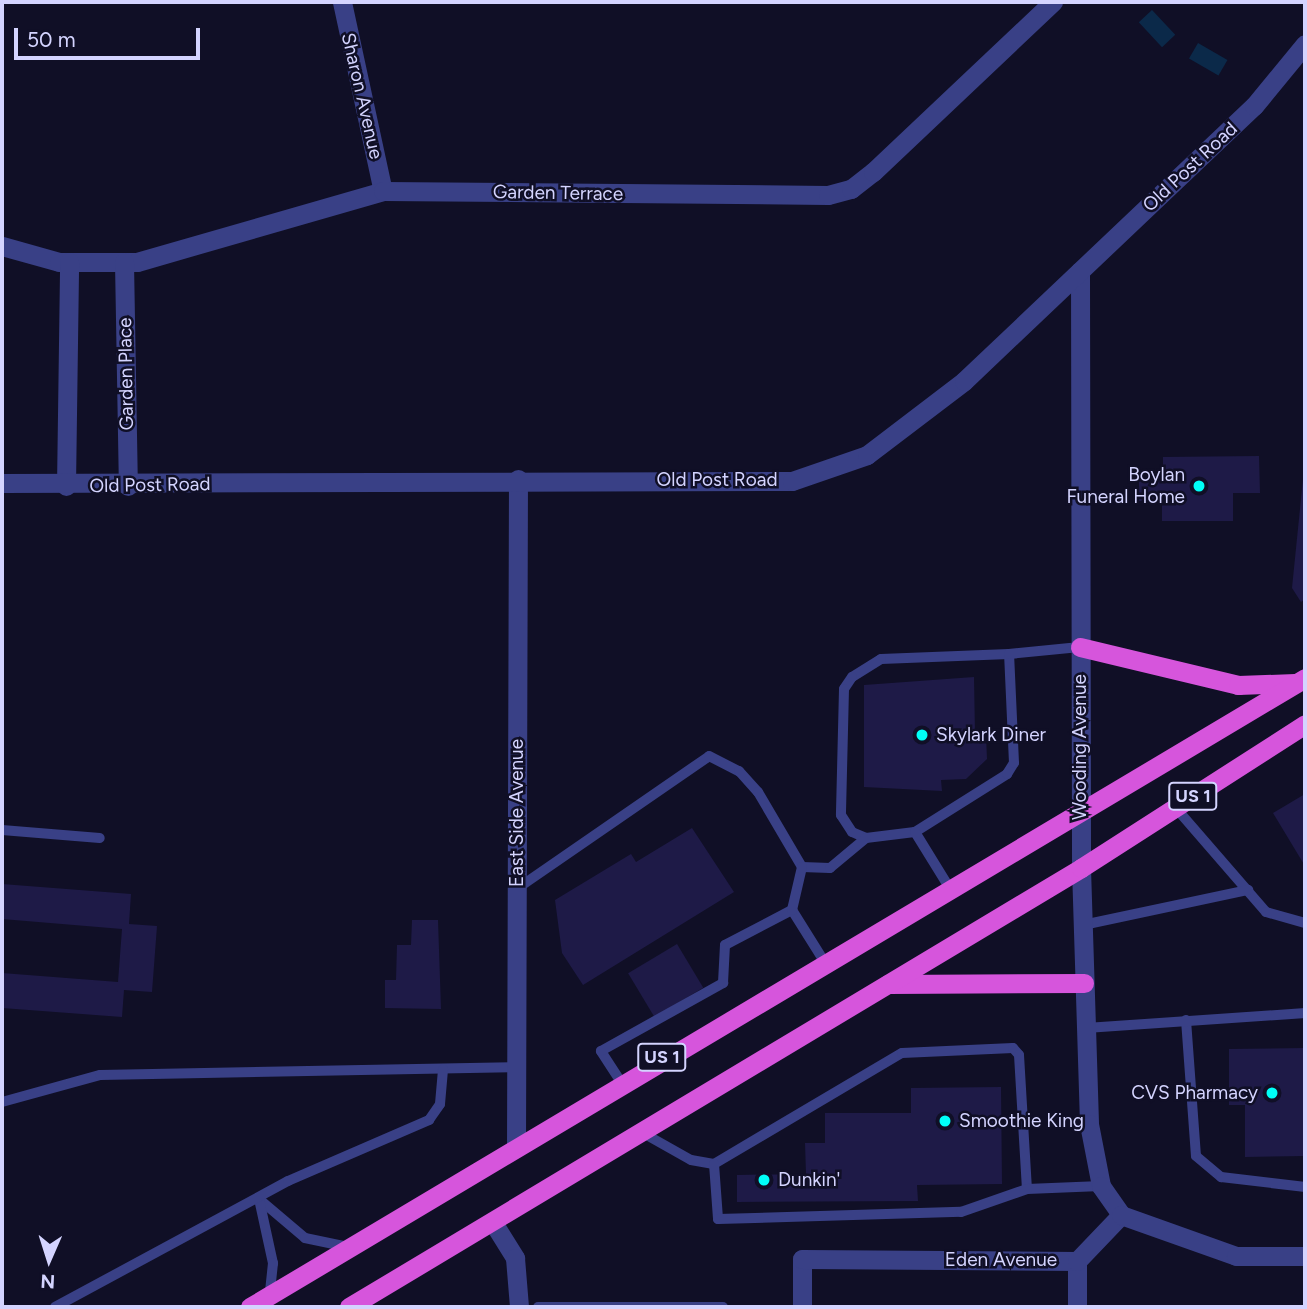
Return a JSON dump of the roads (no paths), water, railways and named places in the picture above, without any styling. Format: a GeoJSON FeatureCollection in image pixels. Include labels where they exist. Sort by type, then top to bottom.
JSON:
{"type":"FeatureCollection","features":[{"type":"Feature","properties":{"kind":"highway"},"geometry":{"type":"LineString","coordinates":[[1080,647],[1238,685],[1301,680]]}},
{"type":"Feature","properties":{"kind":"highway","name":"US 1"},"geometry":{"type":"LineString","coordinates":[[250,1307],[356,1249],[621,1082],[949,887],[1080,815],[1301,680]]}},
{"type":"Feature","properties":{"kind":"highway","name":"US 1"},"geometry":{"type":"LineString","coordinates":[[349,1307],[368,1301],[1081,868],[1305,724]]}},
{"type":"Feature","properties":{"kind":"highway"},"geometry":{"type":"LineString","coordinates":[[887,984],[1084,983]]}},
{"type":"Feature","properties":{"kind":"street","name":"Sharon Avenue"},"geometry":{"type":"LineString","coordinates":[[342,2],[383,191]]}},
{"type":"Feature","properties":{"kind":"street","name":"Garden Terrace"},"geometry":{"type":"LineString","coordinates":[[2,246],[69,262],[124,262],[383,191],[781,197],[851,189],[1052,2]]}},
{"type":"Feature","properties":{"kind":"street","name":"Old Post Road"},"geometry":{"type":"LineString","coordinates":[[2,483],[128,486],[518,479],[792,481],[867,455],[964,381],[1254,106],[1305,44]]}},
{"type":"Feature","properties":{"kind":"street"},"geometry":{"type":"LineString","coordinates":[[66,486],[69,262]]}},
{"type":"Feature","properties":{"kind":"street","name":"Garden Place"},"geometry":{"type":"LineString","coordinates":[[124,262],[128,486]]}},
{"type":"Feature","properties":{"kind":"street","name":"Wooding Avenue"},"geometry":{"type":"LineString","coordinates":[[1080,271],[1080,815],[1089,1124],[1101,1186],[1121,1215]]}},
{"type":"Feature","properties":{"kind":"street","name":"East Side Avenue"},"geometry":{"type":"LineString","coordinates":[[516,1148],[518,479]]}},
{"type":"Feature","properties":{"kind":"street"},"geometry":{"type":"LineString","coordinates":[[1121,1215],[1236,1256],[1305,1256]]}},
{"type":"Feature","properties":{"kind":"street","name":"Eden Avenue"},"geometry":{"type":"LineString","coordinates":[[802,1307],[802,1259],[1077,1261],[1121,1215]]}},
{"type":"Feature","properties":{"kind":"street"},"geometry":{"type":"LineString","coordinates":[[494,1224],[517,1264],[519,1307]]}},
{"type":"Feature","properties":{"kind":"street"},"geometry":{"type":"LineString","coordinates":[[1077,1261],[1077,1307]]}},
{"type":"Feature","properties":{"kind":"lane"},"geometry":{"type":"LineString","coordinates":[[1009,654],[1012,769],[915,832],[866,838],[852,832],[841,815],[844,689],[852,677],[881,659],[1009,654],[1080,647]]}},
{"type":"Feature","properties":{"kind":"lane"},"geometry":{"type":"LineString","coordinates":[[517,889],[697,758],[709,756],[740,771],[758,792],[802,867],[792,910],[824,961]]}},
{"type":"Feature","properties":{"kind":"lane"},"geometry":{"type":"LineString","coordinates":[[1175,807],[1266,912],[1305,923]]}},
{"type":"Feature","properties":{"kind":"lane"},"geometry":{"type":"LineString","coordinates":[[2,830],[100,838]]}},
{"type":"Feature","properties":{"kind":"lane"},"geometry":{"type":"LineString","coordinates":[[915,832],[949,887]]}},
{"type":"Feature","properties":{"kind":"lane"},"geometry":{"type":"LineString","coordinates":[[802,867],[831,868],[866,838]]}},
{"type":"Feature","properties":{"kind":"lane"},"geometry":{"type":"LineString","coordinates":[[1083,925],[1248,890]]}},
{"type":"Feature","properties":{"kind":"lane"},"geometry":{"type":"LineString","coordinates":[[621,1082],[601,1051],[723,984],[725,945],[792,910]]}},
{"type":"Feature","properties":{"kind":"lane"},"geometry":{"type":"LineString","coordinates":[[1086,1028],[1305,1013]]}},
{"type":"Feature","properties":{"kind":"lane"},"geometry":{"type":"LineString","coordinates":[[1186,1020],[1196,1156],[1221,1177],[1305,1187]]}},
{"type":"Feature","properties":{"kind":"lane"},"geometry":{"type":"LineString","coordinates":[[643,1133],[691,1160],[715,1164],[902,1053],[1013,1048],[1019,1055],[1027,1189]]}},
{"type":"Feature","properties":{"kind":"lane"},"geometry":{"type":"LineString","coordinates":[[2,1102],[100,1075],[516,1067]]}},
{"type":"Feature","properties":{"kind":"lane"},"geometry":{"type":"LineString","coordinates":[[55,1307],[259,1199],[429,1120],[440,1104],[443,1069]]}},
{"type":"Feature","properties":{"kind":"lane"},"geometry":{"type":"LineString","coordinates":[[715,1164],[718,1219],[961,1212],[1027,1189],[1101,1186]]}},
{"type":"Feature","properties":{"kind":"lane"},"geometry":{"type":"LineString","coordinates":[[259,1199],[305,1238],[356,1249]]}},
{"type":"Feature","properties":{"kind":"lane"},"geometry":{"type":"LineString","coordinates":[[259,1199],[273,1263],[270,1296]]}},
{"type":"Feature","properties":{"kind":"lane"},"geometry":{"type":"LineString","coordinates":[[538,1307],[723,1307]]}},
{"type":"Feature","properties":{"kind":"water"},"geometry":{"type":"Polygon","coordinates":[[[1152,10],[1175,35],[1162,47],[1139,22],[1152,10]]]}},
{"type":"Feature","properties":{"kind":"water"},"geometry":{"type":"Polygon","coordinates":[[[1198,43],[1227,60],[1218,76],[1189,59],[1198,43]]]}},
{"type":"Feature","properties":{"kind":"place","name":"Boylan Funeral Home"},"geometry":{"type":"Point","coordinates":[1199,486]}},
{"type":"Feature","properties":{"kind":"place","name":"Skylark Diner"},"geometry":{"type":"Point","coordinates":[922,735]}},
{"type":"Feature","properties":{"kind":"place","name":"CVS Pharmacy"},"geometry":{"type":"Point","coordinates":[1272,1093]}},
{"type":"Feature","properties":{"kind":"place","name":"Smoothie King"},"geometry":{"type":"Point","coordinates":[945,1121]}},
{"type":"Feature","properties":{"kind":"place","name":"Dunkin'"},"geometry":{"type":"Point","coordinates":[764,1180]}}]}
